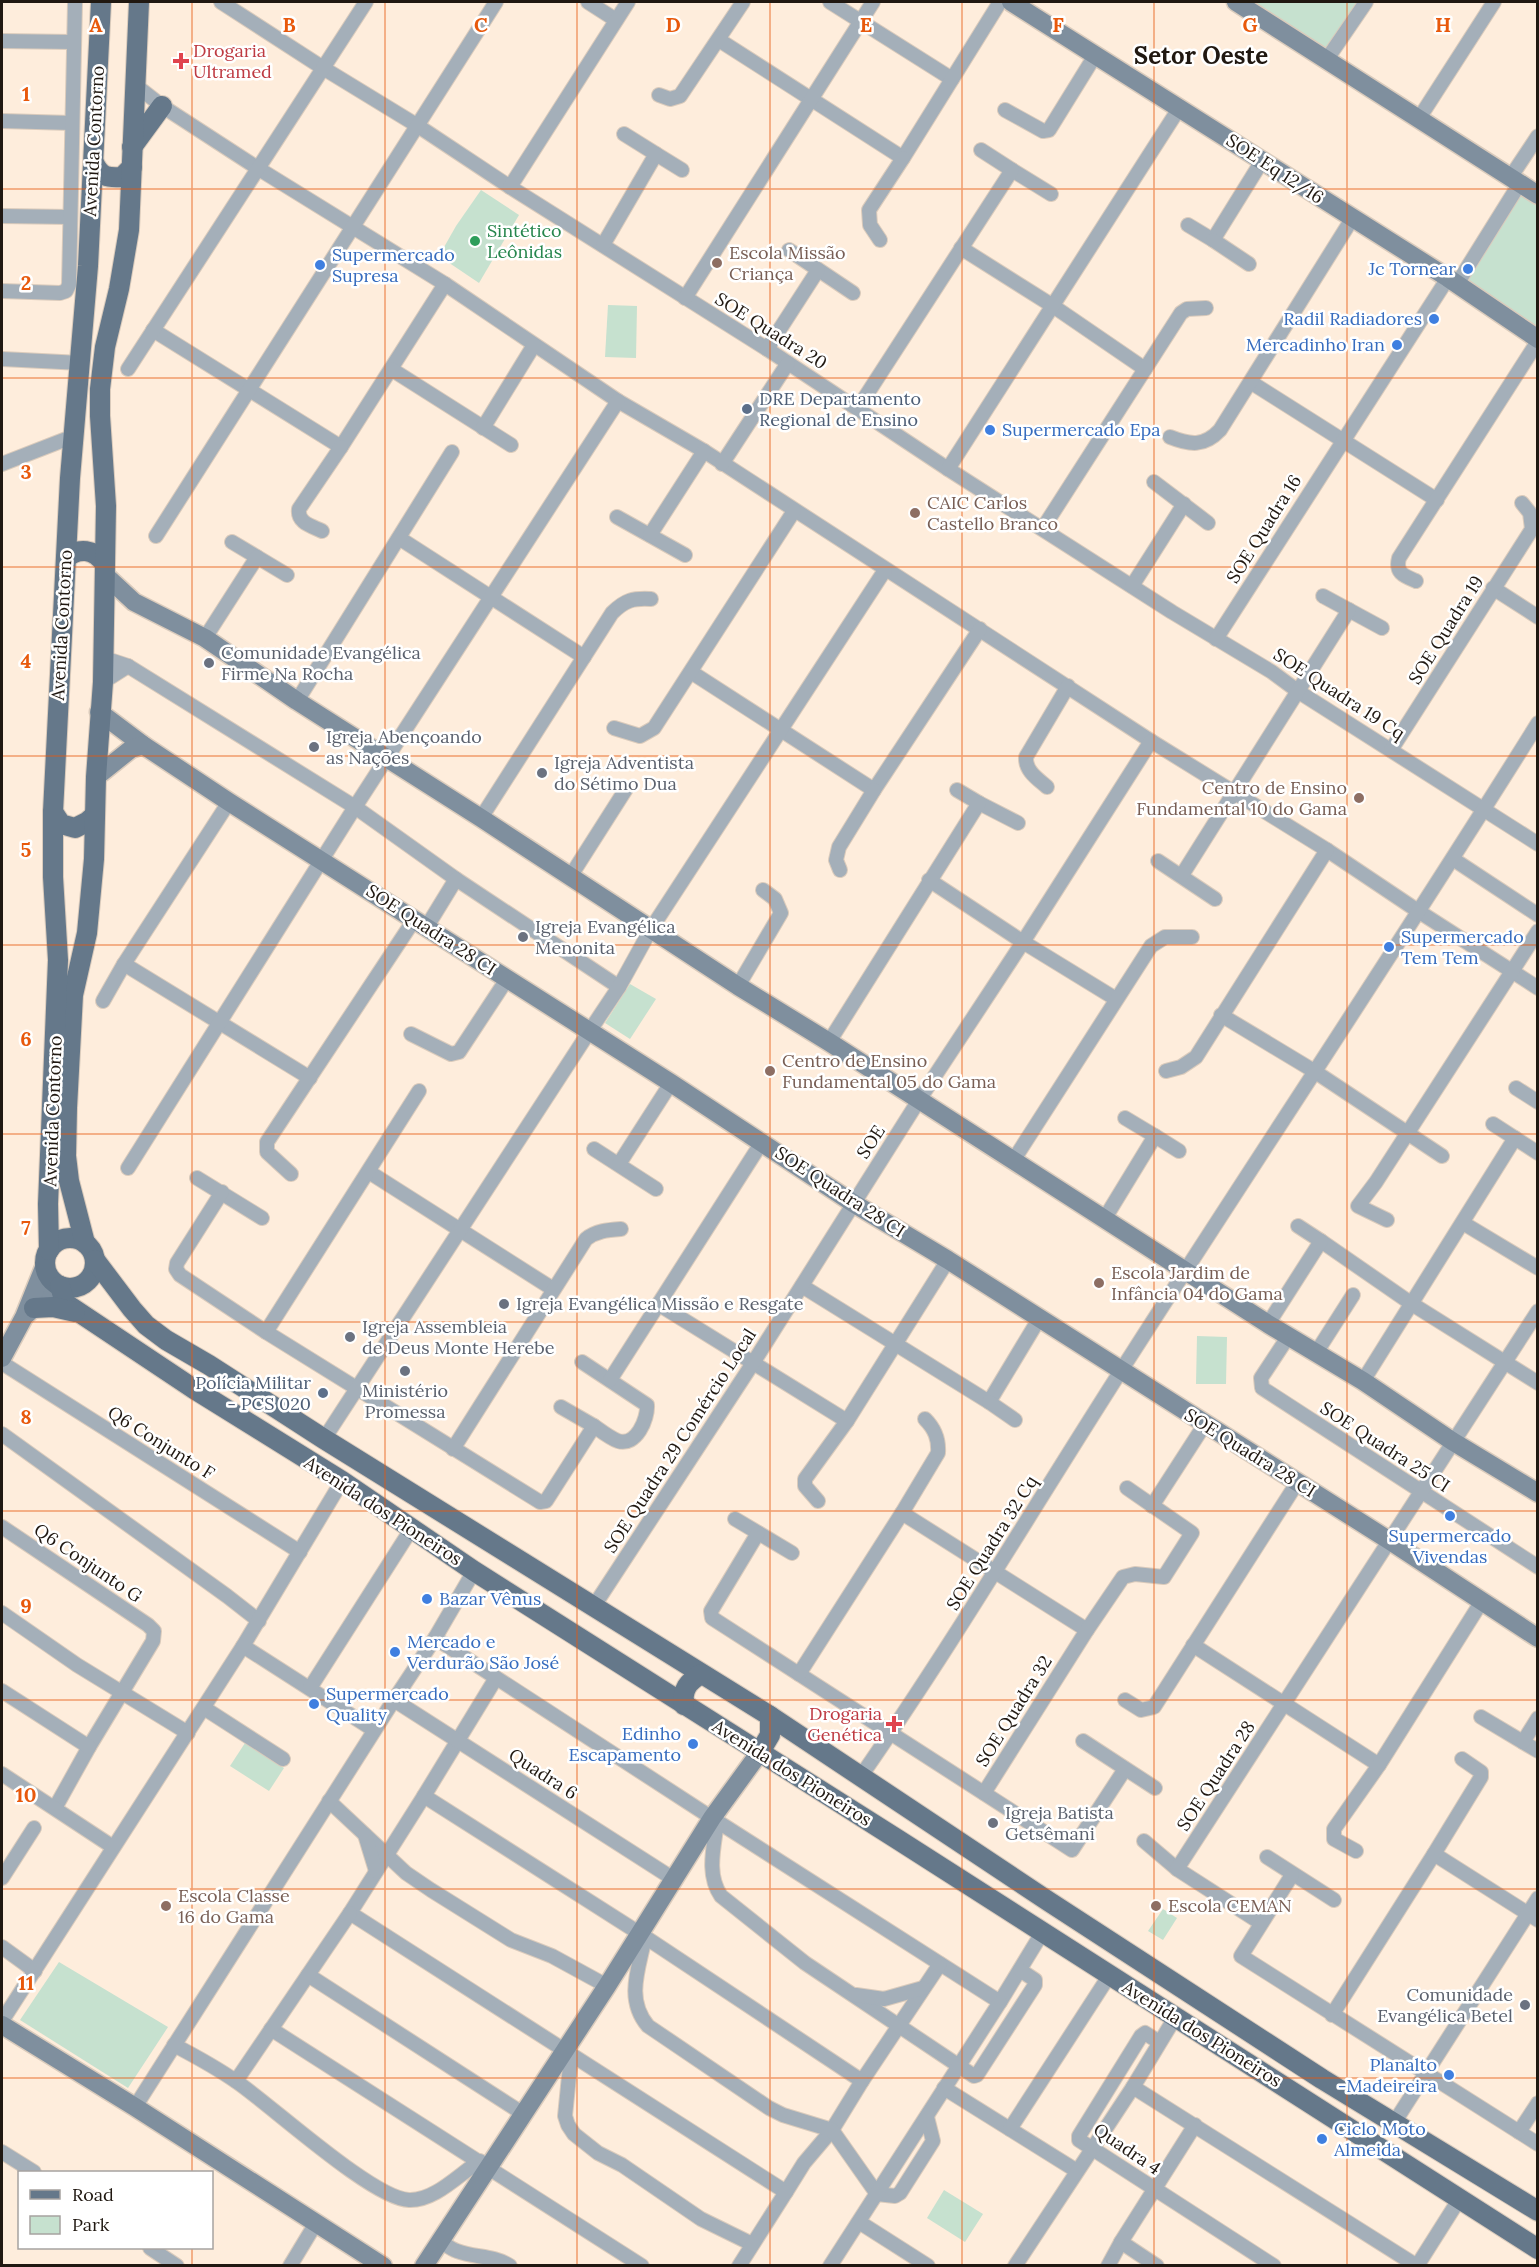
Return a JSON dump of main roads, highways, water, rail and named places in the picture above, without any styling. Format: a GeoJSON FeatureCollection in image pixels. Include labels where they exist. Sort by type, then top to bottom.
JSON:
{"type":"FeatureCollection","features":[{"type":"Feature","properties":{"kind":"main road","name":"Avenida Contorno"},"geometry":{"type":"LineString","coordinates":[[47,1258],[58,960],[53,877],[53,812],[66,558],[94,163],[101,2]]}},
{"type":"Feature","properties":{"kind":"main road","name":"Avenida Contorno"},"geometry":{"type":"LineString","coordinates":[[85,1243],[69,1181],[66,1156],[67,1120],[73,995],[87,933],[94,859],[99,712],[103,682],[106,506],[100,389],[105,347],[124,264],[129,230],[139,2]]}},
{"type":"Feature","properties":{"kind":"main road"},"geometry":{"type":"LineString","coordinates":[[132,147],[162,106]]}},
{"type":"Feature","properties":{"kind":"main road"},"geometry":{"type":"LineString","coordinates":[[94,163],[101,176],[107,178],[122,177],[132,167]]}},
{"type":"Feature","properties":{"kind":"main road"},"geometry":{"type":"LineString","coordinates":[[66,558],[87,550],[98,555],[105,569]]}},
{"type":"Feature","properties":{"kind":"main road"},"geometry":{"type":"LineString","coordinates":[[53,812],[61,824],[75,828],[95,815]]}},
{"type":"Feature","properties":{"kind":"main road"},"geometry":{"type":"LineString","coordinates":[[69,1238],[85,1243],[95,1260],[95,1268],[88,1281],[75,1287],[59,1285],[50,1277],[47,1258],[54,1244],[69,1238]]}},
{"type":"Feature","properties":{"kind":"main road","name":"Avenida dos Pioneiros"},"geometry":{"type":"LineString","coordinates":[[95,1260],[146,1325],[166,1340],[770,1716],[1048,1901],[1322,2079],[1538,2211]]}},
{"type":"Feature","properties":{"kind":"main road","name":"Avenida dos Pioneiros"},"geometry":{"type":"LineString","coordinates":[[59,1285],[65,1304],[194,1389],[342,1481],[474,1571],[1109,1976],[1176,2016],[1538,2249]]}},
{"type":"Feature","properties":{"kind":"main road"},"geometry":{"type":"LineString","coordinates":[[28,1312],[53,1307],[78,1313]]}},
{"type":"Feature","properties":{"kind":"main road"},"geometry":{"type":"LineString","coordinates":[[194,1389],[197,1372],[209,1365]]}},
{"type":"Feature","properties":{"kind":"main road"},"geometry":{"type":"LineString","coordinates":[[566,1628],[579,1629],[588,1624],[594,1615],[594,1605]]}},
{"type":"Feature","properties":{"kind":"main road"},"geometry":{"type":"LineString","coordinates":[[684,1705],[684,1691],[689,1682],[701,1674]]}},
{"type":"Feature","properties":{"kind":"main road"},"geometry":{"type":"LineString","coordinates":[[760,1752],[770,1735],[770,1716]]}},
{"type":"Feature","properties":{"kind":"main road"},"geometry":{"type":"LineString","coordinates":[[897,1839],[908,1839],[970,1879],[980,1872],[983,1866],[982,1856]]}},
{"type":"Feature","properties":{"kind":"main road"},"geometry":{"type":"LineString","coordinates":[[988,1897],[987,1882],[993,1875],[1029,1900],[1048,1901]]}},
{"type":"Feature","properties":{"kind":"main road"},"geometry":{"type":"LineString","coordinates":[[1306,2101],[1316,2099],[1323,2092],[1326,2086],[1322,2079]]}},
{"type":"Feature","properties":{"kind":"main road"},"geometry":{"type":"LineString","coordinates":[[1330,2116],[1326,2108],[1329,2097],[1342,2091]]}},
{"type":"Feature","properties":{"kind":"place","name":"Drogaria Ultramed"},"geometry":{"type":"Point","coordinates":[181,61]}},
{"type":"Feature","properties":{"kind":"place","name":"Sintético Leônidas"},"geometry":{"type":"Point","coordinates":[475,241]}},
{"type":"Feature","properties":{"kind":"place","name":"Escola Missão Criança"},"geometry":{"type":"Point","coordinates":[717,263]}},
{"type":"Feature","properties":{"kind":"place","name":"Supermercado Supresa"},"geometry":{"type":"Point","coordinates":[320,265]}},
{"type":"Feature","properties":{"kind":"place","name":"Jc Tornear"},"geometry":{"type":"Point","coordinates":[1468,269]}},
{"type":"Feature","properties":{"kind":"place","name":"Radil Radiadores"},"geometry":{"type":"Point","coordinates":[1434,319]}},
{"type":"Feature","properties":{"kind":"place","name":"Mercadinho Iran"},"geometry":{"type":"Point","coordinates":[1397,345]}},
{"type":"Feature","properties":{"kind":"place","name":"DRE Departamento Regional de Ensino"},"geometry":{"type":"Point","coordinates":[747,409]}},
{"type":"Feature","properties":{"kind":"place","name":"Supermercado Epa"},"geometry":{"type":"Point","coordinates":[990,430]}},
{"type":"Feature","properties":{"kind":"place","name":"CAIC Carlos Castello Branco"},"geometry":{"type":"Point","coordinates":[915,513]}},
{"type":"Feature","properties":{"kind":"place","name":"Comunidade Evangélica Firme Na Rocha"},"geometry":{"type":"Point","coordinates":[209,663]}},
{"type":"Feature","properties":{"kind":"place","name":"Igreja Abençoando as Nações"},"geometry":{"type":"Point","coordinates":[314,747]}},
{"type":"Feature","properties":{"kind":"place","name":"Igreja Adventista do Sétimo Dua"},"geometry":{"type":"Point","coordinates":[542,773]}},
{"type":"Feature","properties":{"kind":"place","name":"Centro de Ensino Fundamental 10 do Gama"},"geometry":{"type":"Point","coordinates":[1359,798]}},
{"type":"Feature","properties":{"kind":"place","name":"Igreja Evangélica Menonita"},"geometry":{"type":"Point","coordinates":[523,937]}},
{"type":"Feature","properties":{"kind":"place","name":"Supermercado Tem Tem"},"geometry":{"type":"Point","coordinates":[1389,947]}},
{"type":"Feature","properties":{"kind":"place","name":"Centro de Ensino Fundamental 05 do Gama"},"geometry":{"type":"Point","coordinates":[770,1071]}},
{"type":"Feature","properties":{"kind":"place","name":"Escola Jardim de Infância 04 do Gama"},"geometry":{"type":"Point","coordinates":[1099,1283]}},
{"type":"Feature","properties":{"kind":"place","name":"Igreja Evangélica Missão e Resgate"},"geometry":{"type":"Point","coordinates":[504,1304]}},
{"type":"Feature","properties":{"kind":"place","name":"Igreja Assembleia de Deus Monte Herebe"},"geometry":{"type":"Point","coordinates":[350,1337]}},
{"type":"Feature","properties":{"kind":"place","name":"Ministério Promessa"},"geometry":{"type":"Point","coordinates":[405,1371]}},
{"type":"Feature","properties":{"kind":"place","name":"Polícia Militar - PCS 020"},"geometry":{"type":"Point","coordinates":[323,1393]}},
{"type":"Feature","properties":{"kind":"place","name":"Supermercado Vivendas"},"geometry":{"type":"Point","coordinates":[1450,1516]}},
{"type":"Feature","properties":{"kind":"place","name":"Bazar Vênus"},"geometry":{"type":"Point","coordinates":[427,1599]}},
{"type":"Feature","properties":{"kind":"place","name":"Mercado e Verdurão São José"},"geometry":{"type":"Point","coordinates":[395,1652]}},
{"type":"Feature","properties":{"kind":"place","name":"Supermercado Quality"},"geometry":{"type":"Point","coordinates":[314,1704]}},
{"type":"Feature","properties":{"kind":"place","name":"Drogaria Genética"},"geometry":{"type":"Point","coordinates":[894,1724]}},
{"type":"Feature","properties":{"kind":"place","name":"Edinho Escapamento"},"geometry":{"type":"Point","coordinates":[693,1744]}},
{"type":"Feature","properties":{"kind":"place","name":"Igreja Batista Getsêmani"},"geometry":{"type":"Point","coordinates":[993,1823]}},
{"type":"Feature","properties":{"kind":"place","name":"Escola Classe 16 do Gama"},"geometry":{"type":"Point","coordinates":[166,1906]}},
{"type":"Feature","properties":{"kind":"place","name":"Escola CEMAN"},"geometry":{"type":"Point","coordinates":[1156,1906]}},
{"type":"Feature","properties":{"kind":"place","name":"Comunidade Evangélica Betel"},"geometry":{"type":"Point","coordinates":[1525,2005]}},
{"type":"Feature","properties":{"kind":"place","name":"Planalto -Madeireira"},"geometry":{"type":"Point","coordinates":[1449,2075]}},
{"type":"Feature","properties":{"kind":"place","name":"Ciclo Moto Almeida"},"geometry":{"type":"Point","coordinates":[1322,2139]}},
{"type":"Feature","properties":{"kind":"district","name":"Setor Oeste"},"geometry":{"type":"Point","coordinates":[1201,56]}}]}
